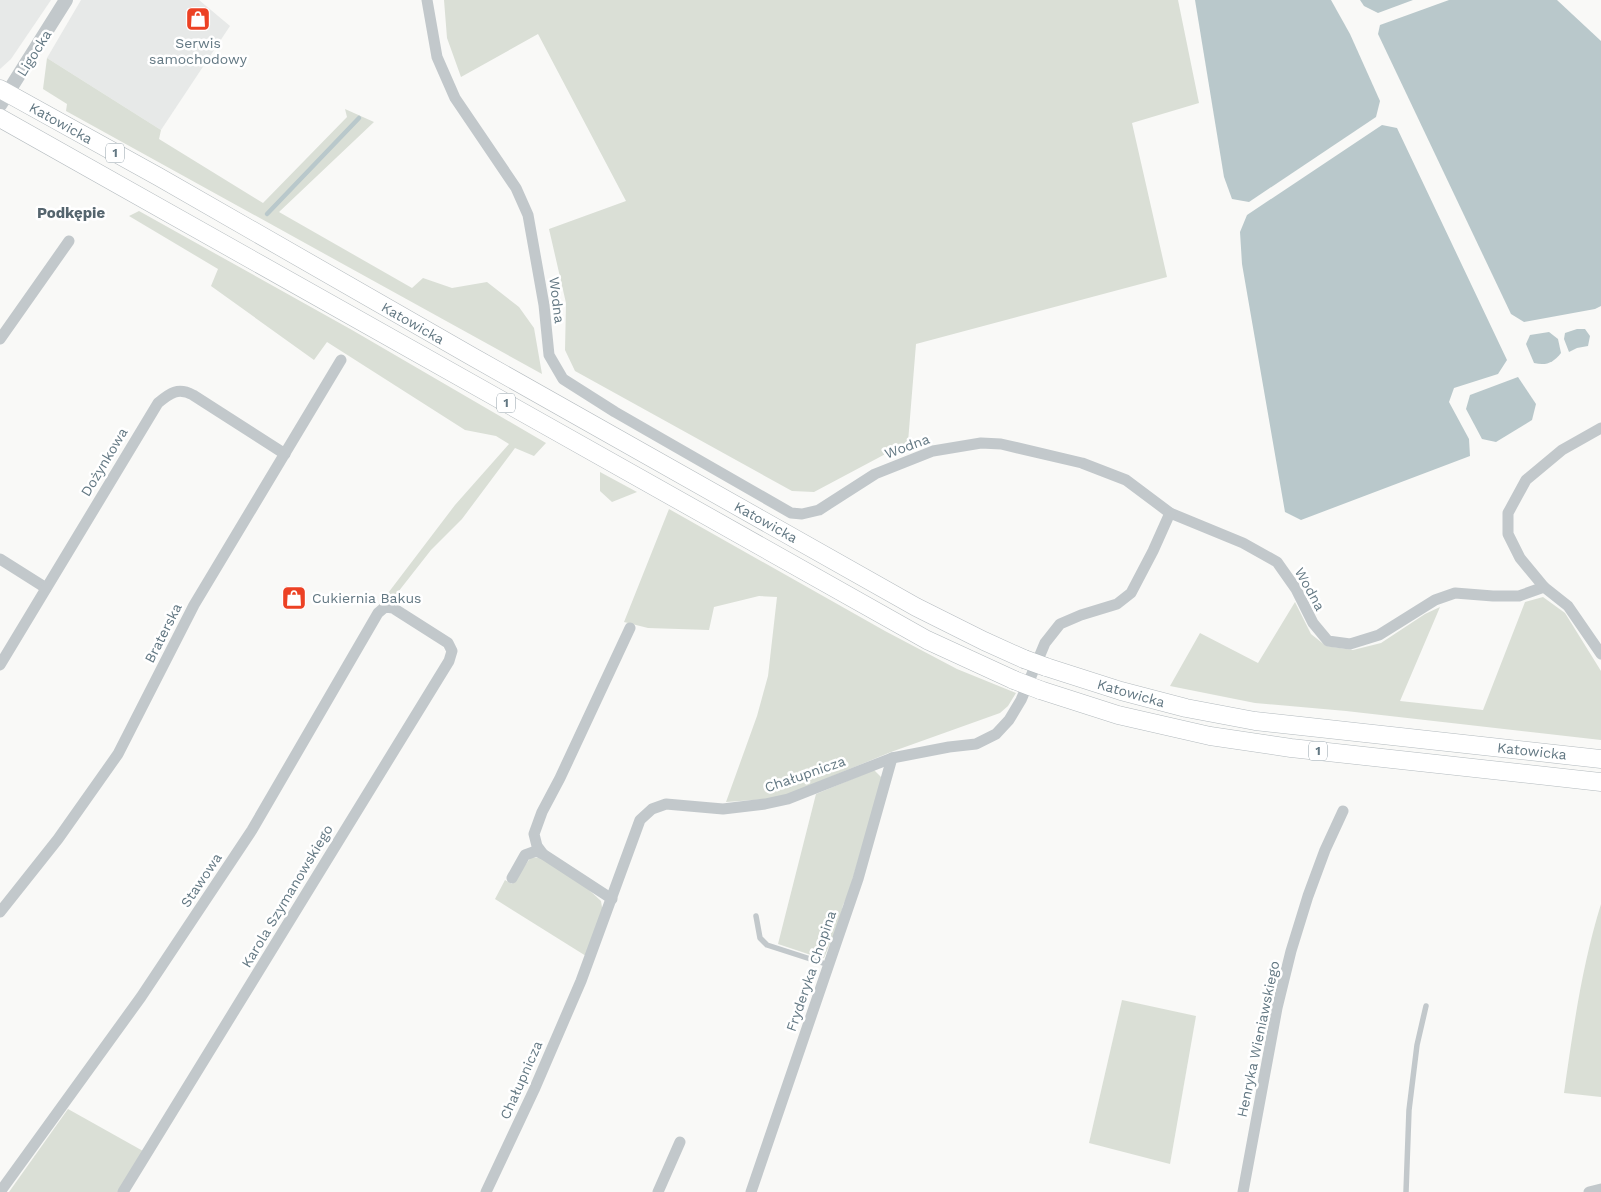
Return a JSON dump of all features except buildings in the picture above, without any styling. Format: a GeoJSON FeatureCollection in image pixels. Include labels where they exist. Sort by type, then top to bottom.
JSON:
{"type":"FeatureCollection","features":[{"type":"Feature","properties":{"kind":"main road","name":"Katowicka"},"geometry":{"type":"LineString","coordinates":[[3,96],[159,177],[916,607],[984,641],[1024,658],[1121,691],[1255,721],[1601,758]]}},
{"type":"Feature","properties":{"kind":"main road","name":"Katowicka"},"geometry":{"type":"LineString","coordinates":[[0,118],[911,631],[1014,680],[1118,715],[1210,736],[1291,748],[1601,782]]}},
{"type":"Feature","properties":{"kind":"street","name":"Ligocka"},"geometry":{"type":"LineString","coordinates":[[3,96],[66,0]]}},
{"type":"Feature","properties":{"kind":"street","name":"Wodna"},"geometry":{"type":"LineString","coordinates":[[427,0],[437,57],[455,98],[516,188],[528,215],[544,305],[549,355],[563,379],[615,412],[791,513],[802,514],[819,510],[875,474],[933,451],[981,443],[1001,444],[1082,463],[1126,480],[1170,513],[1244,543],[1277,562],[1296,589],[1312,623],[1328,641],[1350,644],[1379,635],[1435,600],[1455,593],[1519,596],[1544,587]]}},
{"type":"Feature","properties":{"kind":"street"},"geometry":{"type":"LineString","coordinates":[[0,338],[69,241]]}},
{"type":"Feature","properties":{"kind":"street","name":"Braterska"},"geometry":{"type":"LineString","coordinates":[[0,912],[58,839],[118,754],[194,605],[340,360]]}},
{"type":"Feature","properties":{"kind":"street","name":"Dożynkowa"},"geometry":{"type":"LineString","coordinates":[[0,665],[158,403],[169,393],[184,390],[193,394],[284,454]]}},
{"type":"Feature","properties":{"kind":"street"},"geometry":{"type":"LineString","coordinates":[[1601,428],[1562,450],[1526,480],[1508,513],[1508,534],[1520,558],[1544,587],[1568,606],[1601,654]]}},
{"type":"Feature","properties":{"kind":"street","name":"Chałupnicza"},"geometry":{"type":"LineString","coordinates":[[486,1192],[578,991],[640,820],[652,809],[666,804],[723,809],[766,804],[788,799],[892,758],[976,744],[996,734],[1009,720],[1021,700],[1044,643],[1060,624],[1116,604],[1131,593],[1154,551],[1170,513]]}},
{"type":"Feature","properties":{"kind":"street"},"geometry":{"type":"LineString","coordinates":[[0,559],[46,588]]}},
{"type":"Feature","properties":{"kind":"street","name":"Stawowa"},"geometry":{"type":"LineString","coordinates":[[0,1192],[141,996],[252,830],[378,613],[385,607],[393,608],[420,626]]}},
{"type":"Feature","properties":{"kind":"street","name":"Karola Szymanowskiego"},"geometry":{"type":"LineString","coordinates":[[124,1192],[448,661],[452,651],[448,643],[420,626]]}},
{"type":"Feature","properties":{"kind":"street"},"geometry":{"type":"LineString","coordinates":[[512,878],[525,855],[542,812],[572,753],[630,628]]}},
{"type":"Feature","properties":{"kind":"street","name":"Fryderyka Chopina"},"geometry":{"type":"LineString","coordinates":[[750,1192],[858,879],[892,758]]}},
{"type":"Feature","properties":{"kind":"street","name":"Henryka Wieniawskiego"},"geometry":{"type":"LineString","coordinates":[[1243,1192],[1277,1008],[1286,970],[1308,896],[1325,850],[1343,811]]}},
{"type":"Feature","properties":{"kind":"street"},"geometry":{"type":"LineString","coordinates":[[534,834],[537,846],[543,854]]}},
{"type":"Feature","properties":{"kind":"street"},"geometry":{"type":"LineString","coordinates":[[525,855],[536,851],[543,854],[612,899]]}},
{"type":"Feature","properties":{"kind":"street"},"geometry":{"type":"LineString","coordinates":[[658,1192],[680,1142]]}},
{"type":"Feature","properties":{"kind":"street"},"geometry":{"type":"LineString","coordinates":[[1589,1192],[1601,1189]]}},
{"type":"Feature","properties":{"kind":"lane"},"geometry":{"type":"LineString","coordinates":[[756,916],[760,938],[767,945],[829,965]]}},
{"type":"Feature","properties":{"kind":"lane"},"geometry":{"type":"LineString","coordinates":[[1406,1192],[1409,1110],[1418,1044],[1426,1006]]}},
{"type":"Feature","properties":{"kind":"shaded area"},"geometry":{"type":"Polygon","coordinates":[[[0,0],[51,0],[11,59],[0,69],[0,0]]]}},
{"type":"Feature","properties":{"kind":"shaded area"},"geometry":{"type":"Polygon","coordinates":[[[81,0],[199,0],[230,26],[161,130],[47,58],[81,0]]]}},
{"type":"Feature","properties":{"kind":"shaded area"},"geometry":{"type":"Polygon","coordinates":[[[444,0],[1178,0],[1199,103],[1132,123],[1167,277],[916,344],[908,442],[814,492],[792,491],[575,371],[565,350],[566,303],[549,229],[626,201],[538,34],[461,77],[447,38],[444,0]]]}},
{"type":"Feature","properties":{"kind":"shaded area"},"geometry":{"type":"Polygon","coordinates":[[[1195,0],[1331,0],[1350,34],[1380,101],[1376,117],[1249,202],[1232,199],[1224,177],[1195,0]]]}},
{"type":"Feature","properties":{"kind":"shaded area"},"geometry":{"type":"Polygon","coordinates":[[[1360,0],[1413,0],[1378,13],[1364,6],[1360,0]]]}},
{"type":"Feature","properties":{"kind":"shaded area"},"geometry":{"type":"Polygon","coordinates":[[[1449,0],[1557,0],[1601,41],[1601,306],[1595,309],[1524,322],[1511,314],[1378,34],[1380,25],[1449,0]]]}},
{"type":"Feature","properties":{"kind":"shaded area"},"geometry":{"type":"Polygon","coordinates":[[[47,58],[161,130],[159,139],[263,203],[347,117],[345,109],[374,122],[279,212],[412,288],[423,278],[452,288],[487,282],[519,307],[534,328],[542,374],[66,111],[67,104],[43,89],[47,58]]]}},
{"type":"Feature","properties":{"kind":"shaded area"},"geometry":{"type":"Polygon","coordinates":[[[1382,125],[1397,128],[1507,360],[1498,374],[1454,388],[1449,402],[1469,439],[1470,456],[1301,520],[1285,512],[1242,264],[1240,232],[1247,215],[1382,125]]]}},
{"type":"Feature","properties":{"kind":"shaded area"},"geometry":{"type":"Polygon","coordinates":[[[139,211],[352,330],[546,443],[534,456],[515,448],[462,519],[431,550],[391,601],[379,605],[455,505],[509,444],[496,436],[465,430],[327,342],[314,360],[211,286],[218,269],[129,216],[139,211]]]}},
{"type":"Feature","properties":{"kind":"shaded area"},"geometry":{"type":"Polygon","coordinates":[[[1577,329],[1585,329],[1590,336],[1588,346],[1569,352],[1564,339],[1565,333],[1577,329]]]}},
{"type":"Feature","properties":{"kind":"shaded area"},"geometry":{"type":"Polygon","coordinates":[[[1549,332],[1558,339],[1561,353],[1549,363],[1534,363],[1526,344],[1530,335],[1549,332]]]}},
{"type":"Feature","properties":{"kind":"shaded area"},"geometry":{"type":"Polygon","coordinates":[[[1518,377],[1536,404],[1532,420],[1496,442],[1482,439],[1466,409],[1470,395],[1518,377]]]}},
{"type":"Feature","properties":{"kind":"shaded area"},"geometry":{"type":"Polygon","coordinates":[[[600,472],[637,492],[612,502],[600,491],[600,472]]]}},
{"type":"Feature","properties":{"kind":"shaded area"},"geometry":{"type":"Polygon","coordinates":[[[669,509],[885,631],[957,669],[1016,693],[1008,706],[1000,713],[891,752],[789,794],[767,799],[726,802],[757,716],[768,676],[777,597],[759,596],[714,607],[709,630],[648,628],[624,622],[669,509]]]}},
{"type":"Feature","properties":{"kind":"shaded area"},"geometry":{"type":"Polygon","coordinates":[[[1543,597],[1565,613],[1601,671],[1601,740],[1346,711],[1255,703],[1170,686],[1200,633],[1258,663],[1295,602],[1311,634],[1326,646],[1353,650],[1381,643],[1425,614],[1440,607],[1400,701],[1483,710],[1525,602],[1543,597]]]}},
{"type":"Feature","properties":{"kind":"shaded area"},"geometry":{"type":"Polygon","coordinates":[[[874,770],[882,778],[839,923],[824,958],[778,944],[816,794],[874,770]]]}},
{"type":"Feature","properties":{"kind":"shaded area"},"geometry":{"type":"Polygon","coordinates":[[[531,857],[541,858],[588,889],[601,901],[603,913],[586,956],[495,899],[505,880],[512,884],[531,857]]]}},
{"type":"Feature","properties":{"kind":"shaded area"},"geometry":{"type":"Polygon","coordinates":[[[1601,904],[1601,1097],[1564,1093],[1583,974],[1601,904]]]}},
{"type":"Feature","properties":{"kind":"shaded area"},"geometry":{"type":"Polygon","coordinates":[[[1122,1000],[1196,1016],[1170,1164],[1089,1143],[1122,1000]]]}},
{"type":"Feature","properties":{"kind":"shaded area"},"geometry":{"type":"Polygon","coordinates":[[[68,1109],[143,1151],[119,1192],[9,1192],[68,1109]]]}},
{"type":"Feature","properties":{"kind":"waterway"},"geometry":{"type":"LineString","coordinates":[[267,214],[359,118]]}},
{"type":"Feature","properties":{"kind":"place","name":"Serwis samochodowy"},"geometry":{"type":"Point","coordinates":[198,19]}},
{"type":"Feature","properties":{"kind":"place","name":"Cukiernia Bakus"},"geometry":{"type":"Point","coordinates":[294,598]}},
{"type":"Feature","properties":{"kind":"district","name":"Podkępie"},"geometry":{"type":"Point","coordinates":[71,213]}}]}
